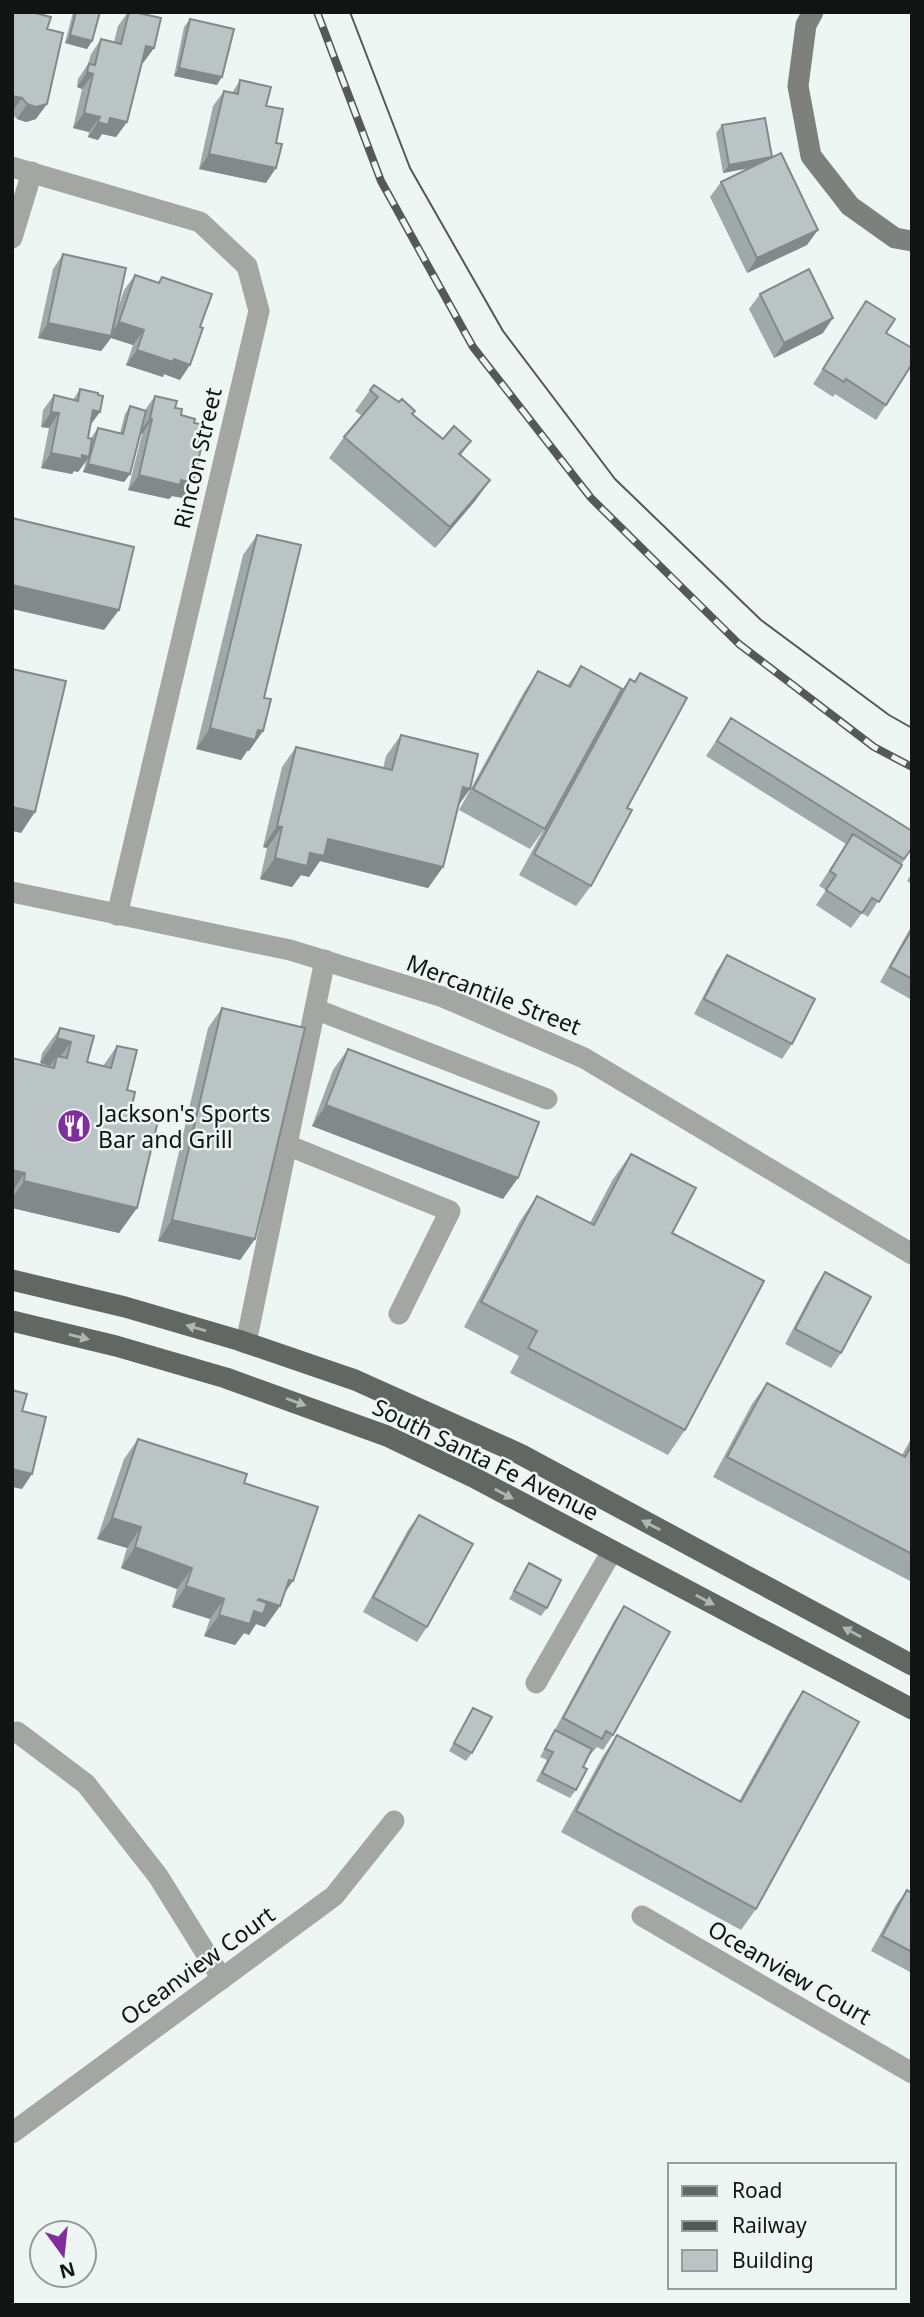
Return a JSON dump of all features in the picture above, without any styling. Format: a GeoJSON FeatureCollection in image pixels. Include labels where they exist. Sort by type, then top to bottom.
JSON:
{"type":"FeatureCollection","features":[{"type":"Feature","properties":{"kind":"main road","name":"South Santa Fe Avenue"},"geometry":{"type":"LineString","coordinates":[[12,1280],[125,1307],[246,1343],[355,1380],[520,1454],[912,1665]]}},
{"type":"Feature","properties":{"kind":"main road","name":"South Santa Fe Avenue"},"geometry":{"type":"LineString","coordinates":[[12,1321],[116,1346],[226,1378],[387,1436],[473,1477],[912,1709]]}},
{"type":"Feature","properties":{"kind":"street"},"geometry":{"type":"LineString","coordinates":[[813,12],[806,24],[798,86],[811,156],[850,206],[895,238],[912,241]]}},
{"type":"Feature","properties":{"kind":"street"},"geometry":{"type":"LineString","coordinates":[[12,238],[22,170]]}},
{"type":"Feature","properties":{"kind":"street","name":"Rincon Street"},"geometry":{"type":"LineString","coordinates":[[22,170],[200,222],[247,266],[259,311],[117,915]]}},
{"type":"Feature","properties":{"kind":"street","name":"Mercantile Street"},"geometry":{"type":"LineString","coordinates":[[12,892],[290,950],[443,997],[584,1058],[912,1254]]}},
{"type":"Feature","properties":{"kind":"street"},"geometry":{"type":"LineString","coordinates":[[246,1343],[325,960]]}},
{"type":"Feature","properties":{"kind":"street"},"geometry":{"type":"LineString","coordinates":[[314,1009],[547,1099]]}},
{"type":"Feature","properties":{"kind":"street"},"geometry":{"type":"LineString","coordinates":[[287,1145],[450,1211],[400,1314]]}},
{"type":"Feature","properties":{"kind":"street"},"geometry":{"type":"LineString","coordinates":[[536,1683],[612,1551]]}},
{"type":"Feature","properties":{"kind":"street"},"geometry":{"type":"LineString","coordinates":[[17,1732],[86,1784],[158,1876],[222,1979]]}},
{"type":"Feature","properties":{"kind":"street","name":"Oceanview Court"},"geometry":{"type":"LineString","coordinates":[[12,2133],[334,1896],[394,1821]]}},
{"type":"Feature","properties":{"kind":"street","name":"Oceanview Court"},"geometry":{"type":"LineString","coordinates":[[642,1916],[912,2073]]}},
{"type":"Feature","properties":{"kind":"building"},"geometry":{"type":"Polygon","coordinates":[[[12,12],[31,12],[51,17],[47,29],[63,33],[47,104],[36,107],[27,104],[22,98],[12,96],[12,12]]]}},
{"type":"Feature","properties":{"kind":"building"},"geometry":{"type":"Polygon","coordinates":[[[76,12],[100,12],[92,41],[70,35],[76,12]]]}},
{"type":"Feature","properties":{"kind":"building"},"geometry":{"type":"Polygon","coordinates":[[[129,12],[161,18],[154,48],[146,46],[127,122],[110,118],[108,125],[98,122],[100,117],[84,113],[93,74],[87,72],[89,64],[95,65],[101,39],[121,44],[129,12]]]}},
{"type":"Feature","properties":{"kind":"building"},"geometry":{"type":"Polygon","coordinates":[[[190,19],[234,29],[222,77],[179,68],[190,19]]]}},
{"type":"Feature","properties":{"kind":"building"},"geometry":{"type":"Polygon","coordinates":[[[240,80],[271,87],[266,106],[283,109],[276,143],[282,144],[276,168],[209,154],[224,91],[238,94],[240,80]]]}},
{"type":"Feature","properties":{"kind":"building"},"geometry":{"type":"Polygon","coordinates":[[[765,118],[772,157],[729,165],[722,125],[765,118]]]}},
{"type":"Feature","properties":{"kind":"building"},"geometry":{"type":"Polygon","coordinates":[[[781,153],[818,230],[757,258],[721,182],[781,153]]]}},
{"type":"Feature","properties":{"kind":"building"},"geometry":{"type":"Polygon","coordinates":[[[63,254],[126,268],[111,336],[48,323],[63,254]]]}},
{"type":"Feature","properties":{"kind":"building"},"geometry":{"type":"Polygon","coordinates":[[[809,269],[833,318],[784,343],[760,294],[809,269]]]}},
{"type":"Feature","properties":{"kind":"building"},"geometry":{"type":"Polygon","coordinates":[[[135,275],[159,283],[162,277],[212,294],[190,365],[137,350],[144,330],[119,322],[135,275]]]}},
{"type":"Feature","properties":{"kind":"building"},"geometry":{"type":"Polygon","coordinates":[[[866,301],[895,319],[886,333],[912,348],[912,364],[886,405],[846,379],[844,382],[823,369],[866,301]]]}},
{"type":"Feature","properties":{"kind":"building"},"geometry":{"type":"Polygon","coordinates":[[[374,385],[399,402],[402,399],[415,411],[412,414],[443,439],[454,426],[471,441],[459,454],[490,480],[450,527],[344,437],[378,397],[370,390],[374,385]]]}},
{"type":"Feature","properties":{"kind":"building"},"geometry":{"type":"Polygon","coordinates":[[[80,389],[103,396],[100,412],[93,410],[88,438],[92,439],[89,457],[82,455],[82,459],[51,453],[59,413],[51,412],[54,395],[78,401],[80,389]]]}},
{"type":"Feature","properties":{"kind":"building"},"geometry":{"type":"Polygon","coordinates":[[[155,396],[177,401],[175,408],[182,409],[181,415],[201,424],[198,443],[202,444],[193,483],[181,480],[180,485],[139,475],[155,396]]]}},
{"type":"Feature","properties":{"kind":"building"},"geometry":{"type":"Polygon","coordinates":[[[130,406],[146,411],[130,474],[88,464],[98,428],[123,434],[130,406]]]}},
{"type":"Feature","properties":{"kind":"building"},"geometry":{"type":"Polygon","coordinates":[[[12,518],[134,547],[119,610],[12,585],[12,518]]]}},
{"type":"Feature","properties":{"kind":"building"},"geometry":{"type":"Polygon","coordinates":[[[257,535],[301,545],[264,698],[271,699],[263,731],[258,730],[255,740],[210,728],[257,535]]]}},
{"type":"Feature","properties":{"kind":"building"},"geometry":{"type":"Polygon","coordinates":[[[581,666],[622,689],[545,829],[473,789],[538,671],[570,687],[581,666]]]}},
{"type":"Feature","properties":{"kind":"building"},"geometry":{"type":"Polygon","coordinates":[[[12,669],[66,681],[35,812],[12,807],[12,669]]]}},
{"type":"Feature","properties":{"kind":"building"},"geometry":{"type":"Polygon","coordinates":[[[640,673],[687,698],[627,808],[632,810],[591,886],[534,854],[630,679],[635,682],[640,673]]]}},
{"type":"Feature","properties":{"kind":"building"},"geometry":{"type":"Polygon","coordinates":[[[731,718],[912,831],[912,848],[904,859],[717,741],[731,718]]]}},
{"type":"Feature","properties":{"kind":"building"},"geometry":{"type":"Polygon","coordinates":[[[401,735],[478,754],[470,789],[463,787],[443,867],[328,839],[324,856],[310,853],[307,866],[275,858],[282,827],[277,826],[296,747],[392,770],[401,735]]]}},
{"type":"Feature","properties":{"kind":"building"},"geometry":{"type":"Polygon","coordinates":[[[853,834],[902,865],[879,902],[872,898],[862,913],[826,890],[836,875],[830,871],[853,834]]]}},
{"type":"Feature","properties":{"kind":"building"},"geometry":{"type":"Polygon","coordinates":[[[912,929],[912,979],[890,967],[912,929]]]}},
{"type":"Feature","properties":{"kind":"building"},"geometry":{"type":"Polygon","coordinates":[[[727,955],[815,999],[792,1044],[704,999],[727,955]]]}},
{"type":"Feature","properties":{"kind":"building"},"geometry":{"type":"Polygon","coordinates":[[[222,1008],[305,1028],[255,1239],[172,1220],[222,1008]]]}},
{"type":"Feature","properties":{"kind":"building"},"geometry":{"type":"Polygon","coordinates":[[[60,1028],[94,1036],[87,1062],[111,1068],[117,1046],[137,1050],[127,1090],[135,1092],[130,1115],[158,1121],[137,1208],[24,1181],[25,1173],[12,1170],[12,1058],[54,1068],[57,1056],[67,1058],[71,1042],[57,1038],[60,1028]]]}},
{"type":"Feature","properties":{"kind":"building"},"geometry":{"type":"Polygon","coordinates":[[[348,1049],[539,1122],[518,1178],[326,1105],[348,1049]]]}},
{"type":"Feature","properties":{"kind":"building"},"geometry":{"type":"Polygon","coordinates":[[[631,1154],[696,1188],[672,1233],[764,1281],[685,1430],[528,1348],[537,1331],[481,1302],[537,1196],[594,1225],[631,1154]]]}},
{"type":"Feature","properties":{"kind":"building"},"geometry":{"type":"Polygon","coordinates":[[[825,1272],[871,1297],[841,1353],[795,1329],[825,1272]]]}},
{"type":"Feature","properties":{"kind":"building"},"geometry":{"type":"Polygon","coordinates":[[[767,1383],[905,1457],[912,1444],[912,1554],[727,1457],[767,1383]]]}},
{"type":"Feature","properties":{"kind":"building"},"geometry":{"type":"Polygon","coordinates":[[[12,1390],[27,1394],[22,1411],[46,1417],[32,1474],[12,1469],[12,1390]]]}},
{"type":"Feature","properties":{"kind":"building"},"geometry":{"type":"Polygon","coordinates":[[[138,1439],[247,1474],[244,1483],[318,1507],[293,1581],[289,1580],[280,1606],[259,1599],[267,1603],[263,1614],[254,1611],[250,1624],[219,1615],[224,1599],[186,1586],[192,1568],[135,1547],[141,1527],[112,1518],[138,1439]]]}},
{"type":"Feature","properties":{"kind":"building"},"geometry":{"type":"Polygon","coordinates":[[[419,1515],[473,1544],[427,1627],[373,1597],[419,1515]]]}},
{"type":"Feature","properties":{"kind":"building"},"geometry":{"type":"Polygon","coordinates":[[[529,1563],[561,1580],[547,1608],[514,1591],[529,1563]]]}},
{"type":"Feature","properties":{"kind":"building"},"geometry":{"type":"Polygon","coordinates":[[[624,1606],[670,1632],[613,1735],[606,1731],[602,1739],[563,1718],[624,1606]]]}},
{"type":"Feature","properties":{"kind":"building"},"geometry":{"type":"Polygon","coordinates":[[[803,1691],[859,1722],[756,1909],[576,1811],[617,1735],[741,1802],[803,1691]]]}},
{"type":"Feature","properties":{"kind":"building"},"geometry":{"type":"Polygon","coordinates":[[[473,1708],[492,1717],[472,1753],[454,1743],[473,1708]]]}},
{"type":"Feature","properties":{"kind":"building"},"geometry":{"type":"Polygon","coordinates":[[[555,1730],[592,1749],[583,1767],[587,1769],[576,1790],[542,1773],[553,1752],[545,1749],[555,1730]]]}},
{"type":"Feature","properties":{"kind":"building"},"geometry":{"type":"Polygon","coordinates":[[[907,1890],[912,1893],[912,1952],[882,1936],[907,1890]]]}},
{"type":"Feature","properties":{"kind":"tram line"},"geometry":{"type":"LineString","coordinates":[[350,12],[410,168],[503,331],[615,479],[761,620],[889,715],[912,728]]}},
{"type":"Feature","properties":{"kind":"railway"},"geometry":{"type":"LineString","coordinates":[[317,12],[381,181],[473,347],[591,498],[739,644],[874,747],[912,767]]}},
{"type":"Feature","properties":{"kind":"place","name":"Jackson's Sports Bar and Grill"},"geometry":{"type":"Point","coordinates":[74,1126]}}]}
